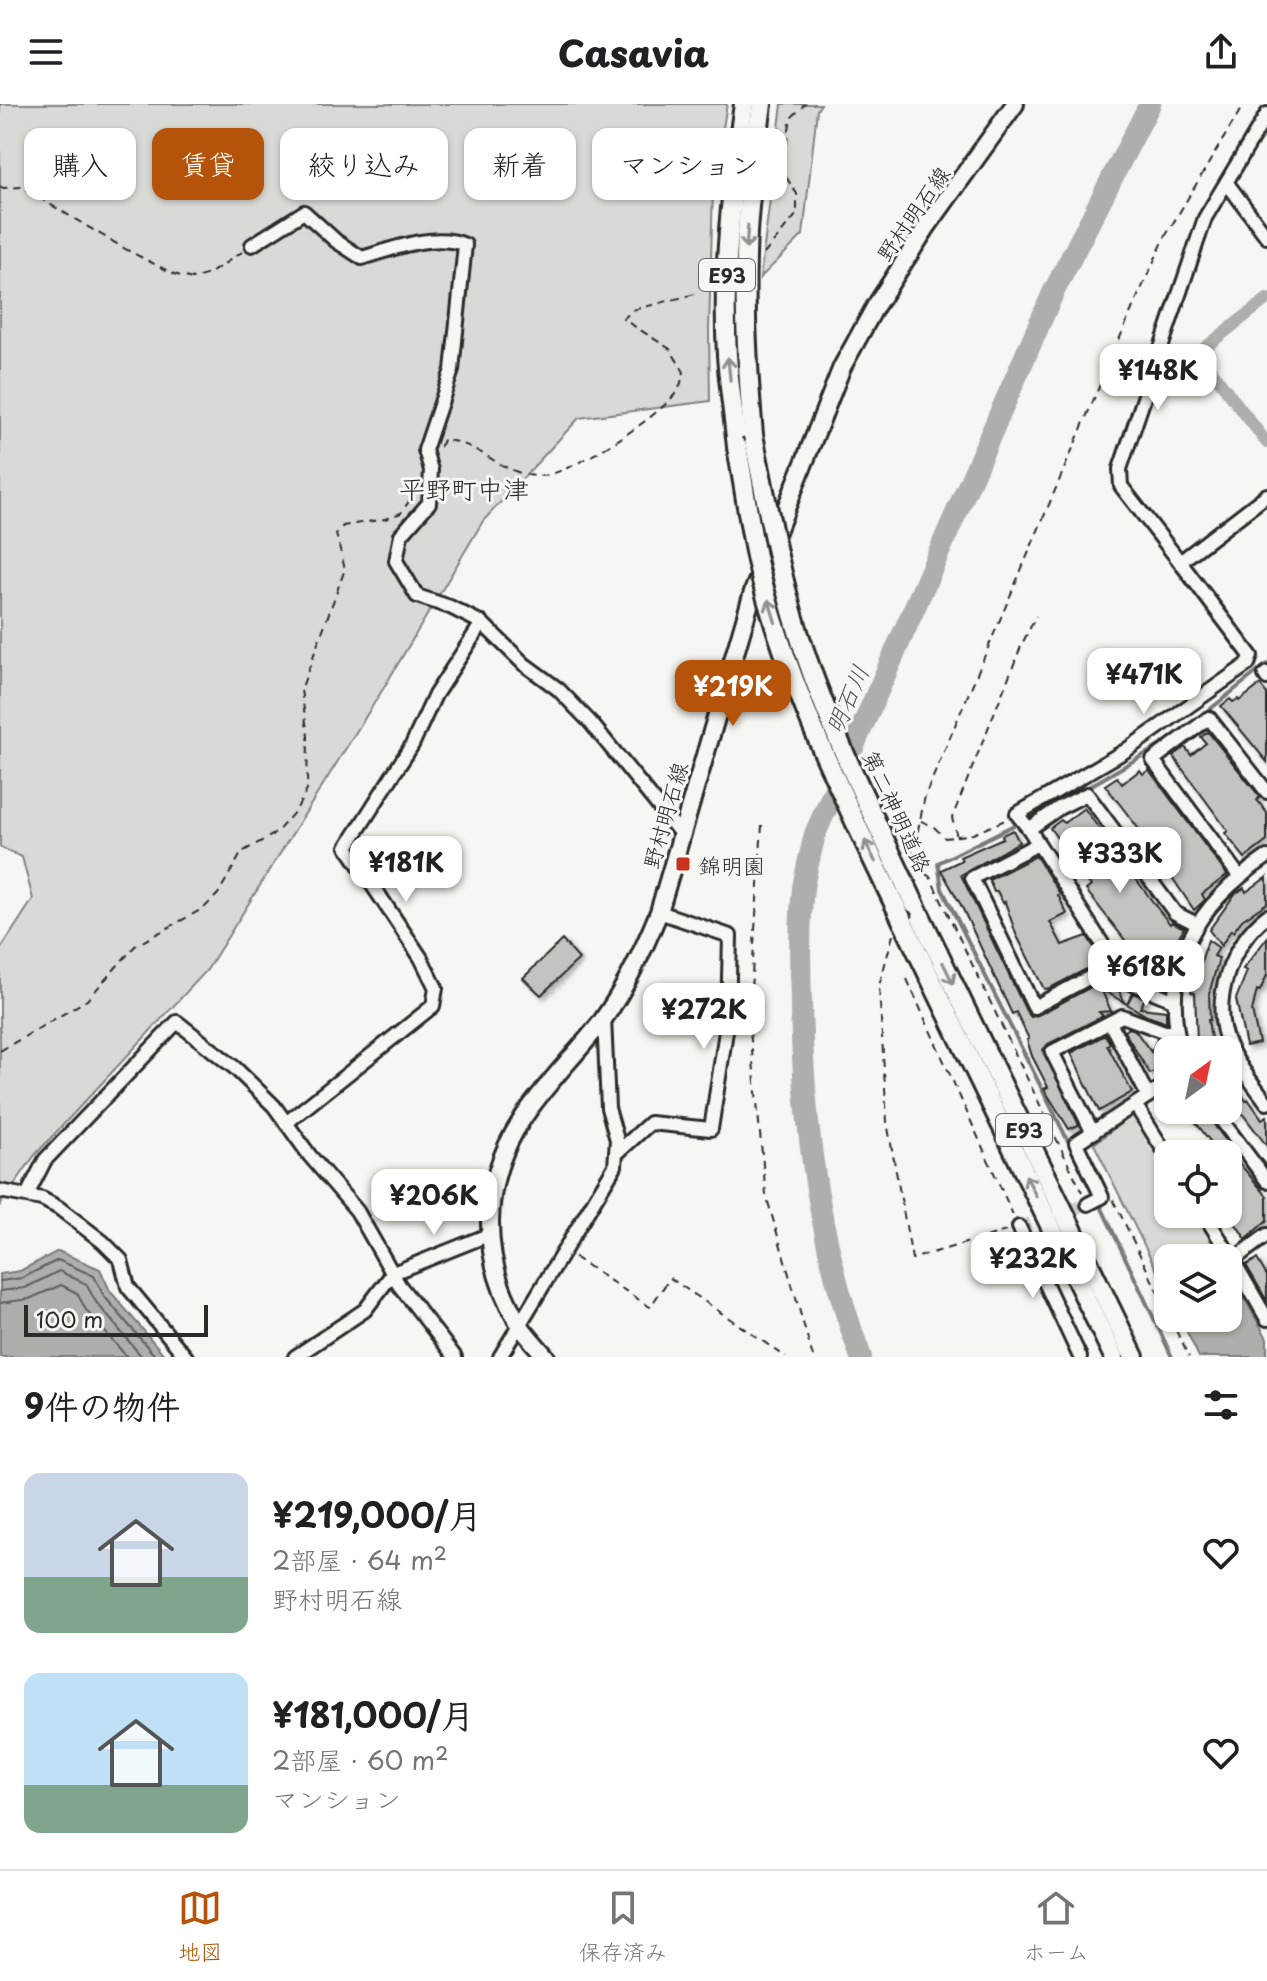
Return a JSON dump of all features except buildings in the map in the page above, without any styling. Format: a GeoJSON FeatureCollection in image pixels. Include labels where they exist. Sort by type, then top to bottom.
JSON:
{"type":"FeatureCollection","features":[{"type":"Feature","properties":{"kind":"highway","name":"第二神明道路"},"geometry":{"type":"LineString","coordinates":[[744,104],[727,258],[727,353],[737,447],[757,561],[786,655],[831,770],[899,924],[1114,1357]]}},
{"type":"Feature","properties":{"kind":"highway","name":"第二神明道路"},"geometry":{"type":"LineString","coordinates":[[762,104],[750,186],[746,345],[753,435],[777,559],[806,655],[843,750],[1134,1357]]}},
{"type":"Feature","properties":{"kind":"main road","name":"野村明石線"},"geometry":{"type":"LineString","coordinates":[[546,1357],[520,1325],[500,1286],[488,1235],[491,1195],[500,1159],[522,1120],[604,1018],[646,943],[659,912],[753,592],[842,367],[875,307],[928,225],[1015,104]]}},
{"type":"Feature","properties":{"kind":"street"},"geometry":{"type":"LineString","coordinates":[[1173,1000],[1126,981],[1017,814],[1125,751],[1248,664],[1251,656],[1121,486],[1120,469],[1205,218],[1267,114]]}},
{"type":"Feature","properties":{"kind":"street"},"geometry":{"type":"LineString","coordinates":[[1227,183],[1267,237]]}},
{"type":"Feature","properties":{"kind":"street"},"geometry":{"type":"LineString","coordinates":[[252,245],[304,212],[336,241],[362,258],[451,239],[465,245],[452,370],[425,450],[431,470],[429,503],[401,535],[396,561],[417,596],[450,607],[482,623],[524,664],[558,689],[591,723],[681,834]]}},
{"type":"Feature","properties":{"kind":"street"},"geometry":{"type":"LineString","coordinates":[[1180,562],[1267,495]]}},
{"type":"Feature","properties":{"kind":"street"},"geometry":{"type":"LineString","coordinates":[[286,1123],[433,1006],[436,988],[421,958],[347,847],[412,745],[435,695],[482,623]]}},
{"type":"Feature","properties":{"kind":"street"},"geometry":{"type":"LineString","coordinates":[[1239,876],[1153,760],[1209,718],[1267,792]]}},
{"type":"Feature","properties":{"kind":"street"},"geometry":{"type":"LineString","coordinates":[[1029,829],[1059,808],[1087,794],[1175,913],[1197,924]]}},
{"type":"Feature","properties":{"kind":"street"},"geometry":{"type":"LineString","coordinates":[[1038,844],[972,878],[1034,1007],[1115,964]]}},
{"type":"Feature","properties":{"kind":"street"},"geometry":{"type":"LineString","coordinates":[[1178,1036],[1173,1000],[1181,960],[1197,924],[1239,876],[1267,857]]}},
{"type":"Feature","properties":{"kind":"street"},"geometry":{"type":"LineString","coordinates":[[616,1154],[650,1123],[711,1129],[728,1018],[730,936],[659,912]]}},
{"type":"Feature","properties":{"kind":"street"},"geometry":{"type":"LineString","coordinates":[[1222,1036],[1221,1009],[1227,977],[1239,948],[1267,916]]}},
{"type":"Feature","properties":{"kind":"street"},"geometry":{"type":"LineString","coordinates":[[1093,1133],[1052,1052],[1122,1016],[1165,1032],[1177,1032]]}},
{"type":"Feature","properties":{"kind":"street"},"geometry":{"type":"LineString","coordinates":[[500,1357],[615,1166],[617,1140],[608,1108],[604,1018]]}},
{"type":"Feature","properties":{"kind":"street"},"geometry":{"type":"LineString","coordinates":[[27,1195],[45,1160],[177,1022],[235,1068],[274,1106],[357,1211],[399,1285],[455,1357]]}},
{"type":"Feature","properties":{"kind":"street"},"geometry":{"type":"LineString","coordinates":[[1110,1023],[1148,1096]]}},
{"type":"Feature","properties":{"kind":"street"},"geometry":{"type":"LineString","coordinates":[[1242,1072],[1267,1103]]}},
{"type":"Feature","properties":{"kind":"street"},"geometry":{"type":"LineString","coordinates":[[1088,1204],[1102,1197],[1076,1143],[1154,1092]]}},
{"type":"Feature","properties":{"kind":"street"},"geometry":{"type":"LineString","coordinates":[[1136,1106],[1157,1140]]}},
{"type":"Feature","properties":{"kind":"street"},"geometry":{"type":"LineString","coordinates":[[1224,1124],[1267,1181]]}},
{"type":"Feature","properties":{"kind":"street"},"geometry":{"type":"LineString","coordinates":[[0,1191],[27,1195],[59,1208],[103,1242],[121,1260],[128,1287],[186,1357]]}},
{"type":"Feature","properties":{"kind":"street"},"geometry":{"type":"LineString","coordinates":[[1019,1227],[1080,1357]]}},
{"type":"Feature","properties":{"kind":"street"},"geometry":{"type":"LineString","coordinates":[[295,1357],[365,1310],[393,1273],[488,1235]]}},
{"type":"Feature","properties":{"kind":"street"},"geometry":{"type":"LineString","coordinates":[[1242,1253],[1267,1235]]}},
{"type":"Feature","properties":{"kind":"street"},"geometry":{"type":"LineString","coordinates":[[1242,1276],[1267,1319]]}},
{"type":"Feature","properties":{"kind":"path"},"geometry":{"type":"LineString","coordinates":[[764,254],[797,214],[797,194],[782,171],[791,118],[805,104]]}},
{"type":"Feature","properties":{"kind":"path"},"geometry":{"type":"LineString","coordinates":[[1088,1204],[930,877],[911,865],[925,796],[1133,307],[1166,235],[1244,104]]}},
{"type":"Feature","properties":{"kind":"path"},"geometry":{"type":"LineString","coordinates":[[0,186],[21,187],[127,250],[174,274],[192,279],[209,274],[252,245]]}},
{"type":"Feature","properties":{"kind":"path"},"geometry":{"type":"LineString","coordinates":[[0,1051],[87,1000],[135,946],[204,908],[218,894],[242,852],[276,833],[296,810],[307,790],[308,736],[301,690],[345,569],[336,534],[343,526],[401,513],[431,470],[443,440],[456,440],[503,468],[540,476],[579,463],[651,417],[678,391],[684,372],[670,349],[623,319],[633,310],[695,294]]}},
{"type":"Feature","properties":{"kind":"path"},"geometry":{"type":"LineString","coordinates":[[957,837],[952,818],[1036,616]]}},
{"type":"Feature","properties":{"kind":"path"},"geometry":{"type":"LineString","coordinates":[[920,820],[933,826],[945,838],[973,834],[1017,814]]}},
{"type":"Feature","properties":{"kind":"path"},"geometry":{"type":"LineString","coordinates":[[762,825],[749,1020],[766,1195],[813,1357]]}},
{"type":"Feature","properties":{"kind":"path"},"geometry":{"type":"LineString","coordinates":[[899,924],[879,986],[887,1122],[912,1259],[1019,1227],[907,979]]}},
{"type":"Feature","properties":{"kind":"path"},"geometry":{"type":"LineString","coordinates":[[1110,1192],[1154,1284]]}},
{"type":"Feature","properties":{"kind":"path"},"geometry":{"type":"LineString","coordinates":[[563,1249],[650,1307],[670,1278],[786,1357]]}},
{"type":"Feature","properties":{"kind":"path"},"geometry":{"type":"LineString","coordinates":[[1177,1332],[1189,1357]]}},
{"type":"Feature","properties":{"kind":"shaded area"},"geometry":{"type":"Polygon","coordinates":[[[0,104],[727,104],[723,128],[592,128],[592,200],[713,200],[710,401],[579,418],[483,521],[383,689],[207,970],[35,1155],[0,1205],[0,950],[33,899],[22,857],[0,847],[0,104]]]}},
{"type":"Feature","properties":{"kind":"shaded area"},"geometry":{"type":"Polygon","coordinates":[[[782,104],[821,104],[817,110],[803,235],[760,278],[770,200],[787,200],[787,128],[779,128],[782,104]]]}},
{"type":"Feature","properties":{"kind":"shaded area"},"geometry":{"type":"Polygon","coordinates":[[[1132,1115],[1139,1116],[1154,1141],[1154,1228],[1206,1228],[1216,1244],[1154,1244],[1154,1265],[1094,1144],[1132,1115]]]}},
{"type":"Feature","properties":{"kind":"water"},"geometry":{"type":"Polygon","coordinates":[[[58,1251],[100,1269],[110,1291],[166,1357],[0,1357],[0,1274],[20,1271],[58,1251]]]}},
{"type":"Feature","properties":{"kind":"water"},"geometry":{"type":"Polygon","coordinates":[[[1242,1295],[1267,1338],[1267,1357],[1199,1357],[1187,1332],[1242,1332],[1242,1295]]]}},
{"type":"Feature","properties":{"kind":"waterway","name":"明石川"},"geometry":{"type":"LineString","coordinates":[[861,1357],[846,1315],[824,1227],[805,1094],[800,960],[803,888],[807,868],[815,834],[1053,293],[1150,104]]}},
{"type":"Feature","properties":{"kind":"waterway"},"geometry":{"type":"LineString","coordinates":[[1267,299],[1198,353],[1267,443]]}},
{"type":"Feature","properties":{"kind":"waterway"},"geometry":{"type":"LineString","coordinates":[[1194,722],[1267,664]]}},
{"type":"Feature","properties":{"kind":"waterway"},"geometry":{"type":"LineString","coordinates":[[1085,789],[1171,739]]}},
{"type":"Feature","properties":{"kind":"waterway"},"geometry":{"type":"LineString","coordinates":[[1052,806],[938,863],[942,889],[1084,1173]]}},
{"type":"Feature","properties":{"kind":"waterway"},"geometry":{"type":"LineString","coordinates":[[1099,1202],[1172,1357]]}},
{"type":"Feature","properties":{"kind":"tunnel"},"geometry":{"type":"LineString","coordinates":[[1019,1227],[1088,1204]]}},
{"type":"Feature","properties":{"kind":"place","name":"錦明園"},"geometry":{"type":"Point","coordinates":[683,864]}},
{"type":"Feature","properties":{"kind":"district","name":"平野町中津"},"geometry":{"type":"Point","coordinates":[464,488]}}]}
